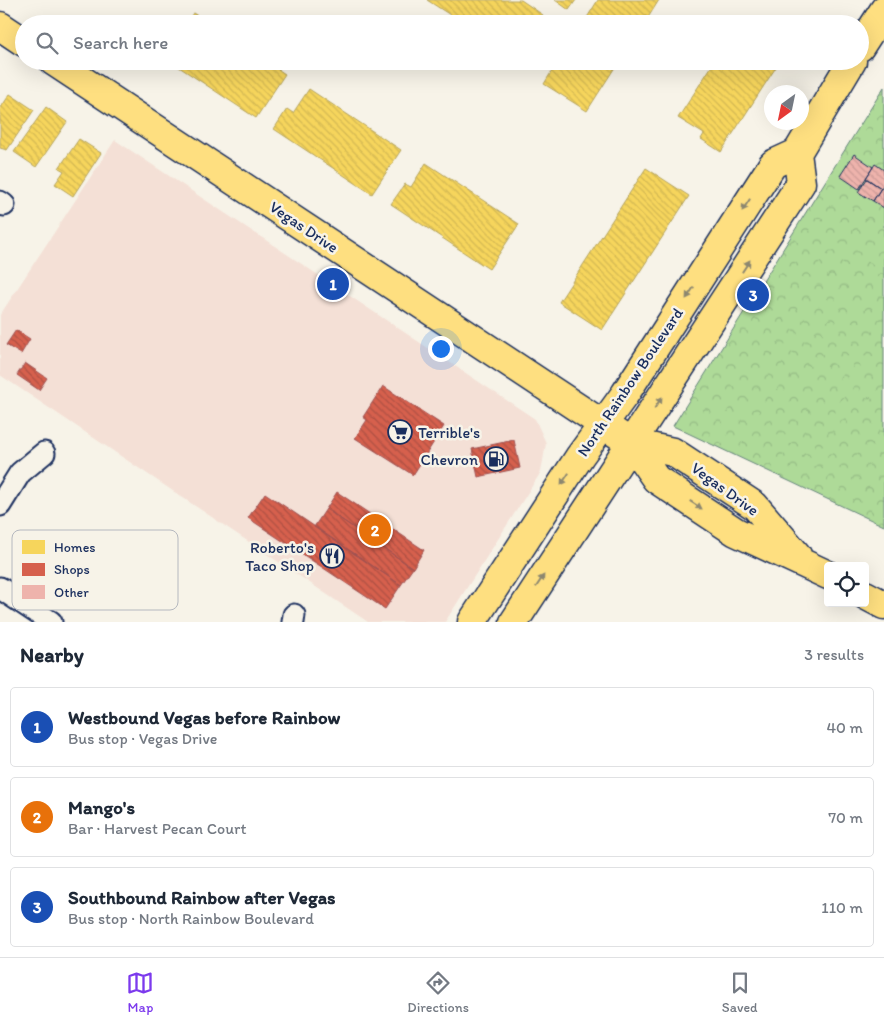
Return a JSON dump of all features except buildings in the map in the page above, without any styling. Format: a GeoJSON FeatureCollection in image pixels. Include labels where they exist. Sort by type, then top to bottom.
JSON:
{"type":"FeatureCollection","features":[{"type":"Feature","properties":{"kind":"main road"},"geometry":{"type":"LineString","coordinates":[[869,33],[884,10]]}},
{"type":"Feature","properties":{"kind":"main road"},"geometry":{"type":"LineString","coordinates":[[0,26],[15,36]]}},
{"type":"Feature","properties":{"kind":"main road","name":"Vegas Drive"},"geometry":{"type":"LineString","coordinates":[[67,70],[631,444],[674,452],[754,506],[803,562],[824,573]]}},
{"type":"Feature","properties":{"kind":"main road"},"geometry":{"type":"LineString","coordinates":[[797,153],[847,70]]}},
{"type":"Feature","properties":{"kind":"main road","name":"North Rainbow Boulevard"},"geometry":{"type":"LineString","coordinates":[[472,622],[602,425],[628,389],[773,164],[797,153],[801,182],[514,622]]}},
{"type":"Feature","properties":{"kind":"main road"},"geometry":{"type":"LineString","coordinates":[[869,597],[884,605]]}},
{"type":"Feature","properties":{"kind":"street"},"geometry":{"type":"LineString","coordinates":[[0,505],[20,473],[44,453]]}},
{"type":"Feature","properties":{"kind":"street"},"geometry":{"type":"LineString","coordinates":[[0,588],[12,596]]}},
{"type":"Feature","properties":{"kind":"street"},"geometry":{"type":"LineString","coordinates":[[33,610],[51,622]]}},
{"type":"Feature","properties":{"kind":"shaded area"},"geometry":{"type":"Polygon","coordinates":[[[115,140],[535,419],[546,443],[541,472],[445,622],[368,622],[0,375],[0,315],[115,140]]]}},
{"type":"Feature","properties":{"kind":"green space"},"geometry":{"type":"Polygon","coordinates":[[[884,87],[884,526],[673,426],[884,87]]]}},
{"type":"Feature","properties":{"kind":"place","name":"Westbound Vegas before Rainbow"},"geometry":{"type":"Point","coordinates":[333,284]}},
{"type":"Feature","properties":{"kind":"place","name":"Southbound Rainbow after Vegas"},"geometry":{"type":"Point","coordinates":[753,295]}},
{"type":"Feature","properties":{"kind":"place","name":"Terrible's"},"geometry":{"type":"Point","coordinates":[400,432]}},
{"type":"Feature","properties":{"kind":"place","name":"Chevron"},"geometry":{"type":"Point","coordinates":[496,459]}},
{"type":"Feature","properties":{"kind":"place","name":"Mango's"},"geometry":{"type":"Point","coordinates":[375,530]}},
{"type":"Feature","properties":{"kind":"place","name":"Roberto's Taco Shop"},"geometry":{"type":"Point","coordinates":[332,556]}}]}
